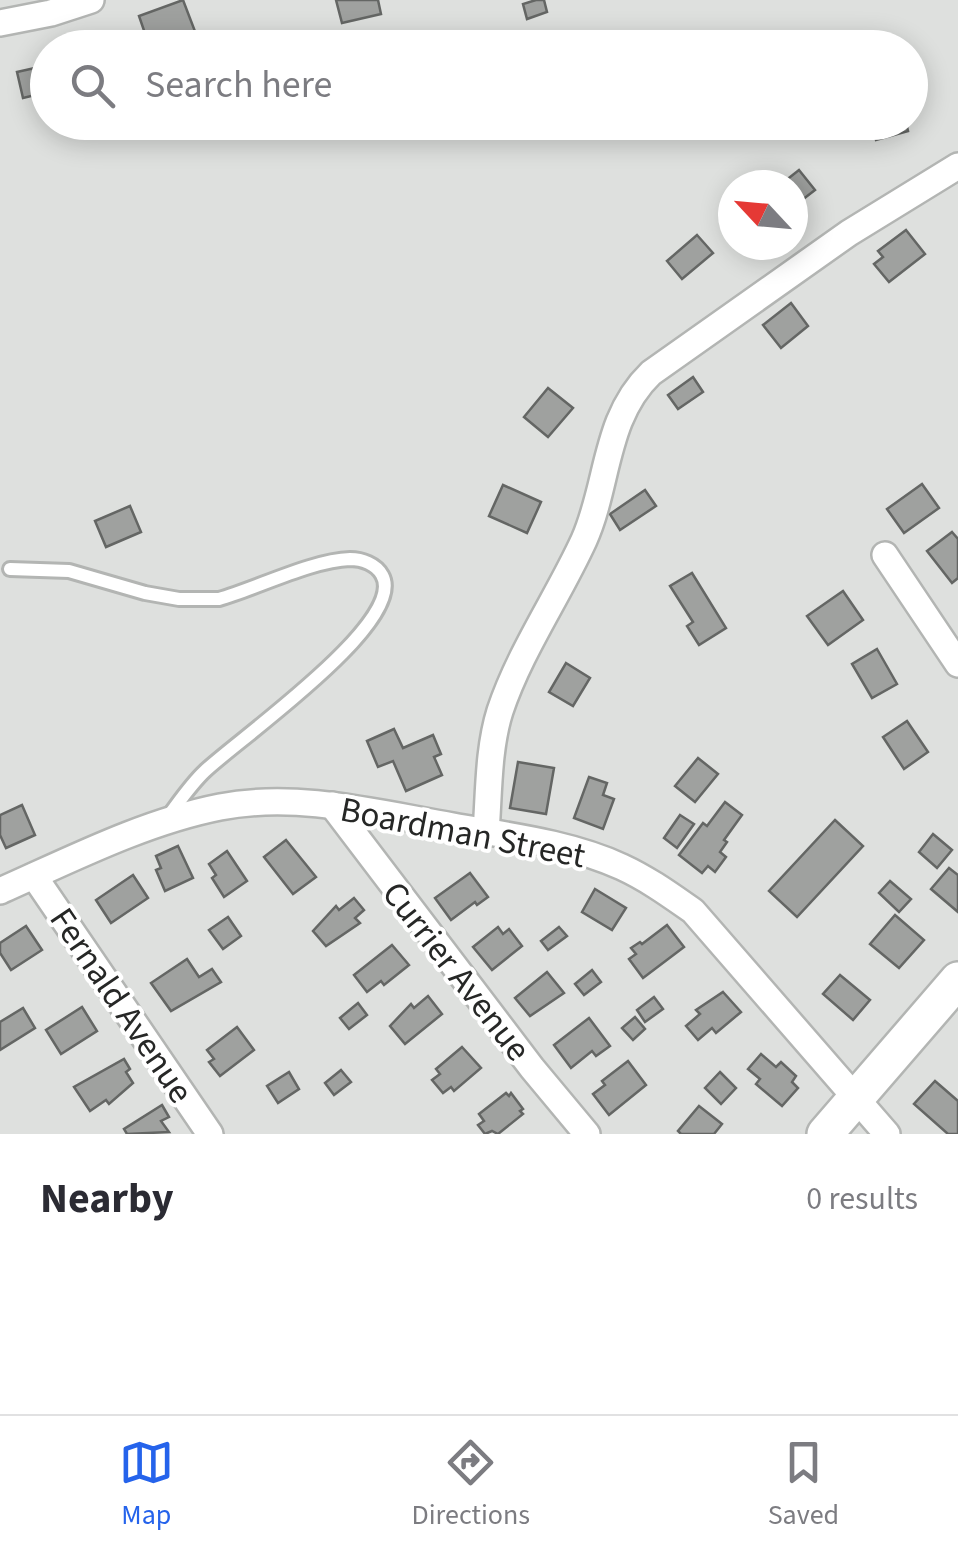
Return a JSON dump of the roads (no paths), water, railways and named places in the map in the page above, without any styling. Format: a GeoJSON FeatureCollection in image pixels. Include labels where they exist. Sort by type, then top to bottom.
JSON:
{"type":"FeatureCollection","features":[{"type":"Feature","properties":{"kind":"main road"},"geometry":{"type":"LineString","coordinates":[[826,1134],[958,980]]}},
{"type":"Feature","properties":{"kind":"street"},"geometry":{"type":"LineString","coordinates":[[0,23],[52,13],[91,0]]}},
{"type":"Feature","properties":{"kind":"street"},"geometry":{"type":"LineString","coordinates":[[486,832],[499,715],[514,674],[586,536],[613,435],[638,385],[849,233],[958,166]]}},
{"type":"Feature","properties":{"kind":"street"},"geometry":{"type":"LineString","coordinates":[[885,555],[958,664]]}},
{"type":"Feature","properties":{"kind":"street","name":"Boardman Street"},"geometry":{"type":"LineString","coordinates":[[0,890],[162,824],[224,806],[332,805],[544,842],[592,856],[661,888],[693,911],[887,1134]]}},
{"type":"Feature","properties":{"kind":"street","name":"Currier Avenue"},"geometry":{"type":"LineString","coordinates":[[332,805],[532,1068],[587,1134]]}},
{"type":"Feature","properties":{"kind":"street","name":"Fernald Avenue"},"geometry":{"type":"LineString","coordinates":[[34,876],[210,1134]]}},
{"type":"Feature","properties":{"kind":"lane"},"geometry":{"type":"LineString","coordinates":[[10,569],[68,571],[145,593],[203,600],[219,600],[347,559],[362,560],[382,574],[386,586],[374,620],[298,694],[204,772],[162,824]]}}]}
